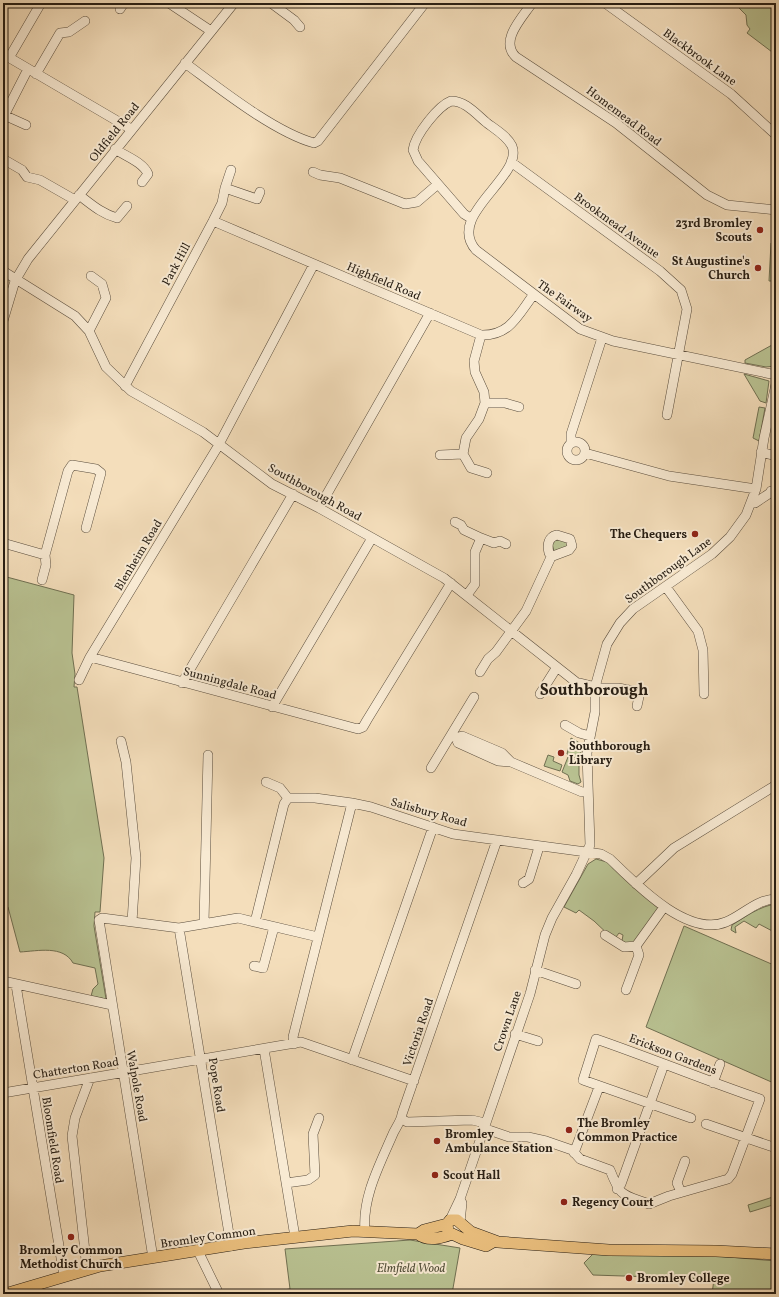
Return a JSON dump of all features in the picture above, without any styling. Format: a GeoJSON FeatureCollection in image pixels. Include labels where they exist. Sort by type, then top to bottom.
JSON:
{"type":"FeatureCollection","features":[{"type":"Feature","properties":{"kind":"main road","name":"Bromley Common"},"geometry":{"type":"LineString","coordinates":[[5,1294],[87,1269],[231,1246],[295,1237],[365,1231],[418,1234],[423,1238],[436,1239],[454,1227]]}},
{"type":"Feature","properties":{"kind":"main road"},"geometry":{"type":"LineString","coordinates":[[454,1227],[463,1239],[486,1246],[493,1242],[609,1250],[709,1250],[776,1254]]}},
{"type":"Feature","properties":{"kind":"street"},"geometry":{"type":"LineString","coordinates":[[41,3],[6,56],[131,129]]}},
{"type":"Feature","properties":{"kind":"street"},"geometry":{"type":"LineString","coordinates":[[169,3],[211,31]]}},
{"type":"Feature","properties":{"kind":"street","name":"Oldfield Road"},"geometry":{"type":"LineString","coordinates":[[3,321],[16,278],[28,259],[131,129],[234,3]]}},
{"type":"Feature","properties":{"kind":"street"},"geometry":{"type":"LineString","coordinates":[[271,3],[294,20],[300,27]]}},
{"type":"Feature","properties":{"kind":"street"},"geometry":{"type":"LineString","coordinates":[[185,63],[259,116],[302,140],[314,143],[318,141],[425,3]]}},
{"type":"Feature","properties":{"kind":"street","name":"Homemead Road"},"geometry":{"type":"LineString","coordinates":[[532,3],[510,39],[510,50],[516,57],[616,123],[707,195],[719,202],[738,206],[776,210]]}},
{"type":"Feature","properties":{"kind":"street","name":"Blackbrook Lane"},"geometry":{"type":"LineString","coordinates":[[605,3],[731,94],[776,135]]}},
{"type":"Feature","properties":{"kind":"street"},"geometry":{"type":"LineString","coordinates":[[26,125],[6,116],[5,114],[32,71],[60,33],[69,32],[82,25],[85,21]]}},
{"type":"Feature","properties":{"kind":"street"},"geometry":{"type":"LineString","coordinates":[[472,220],[464,214],[416,157],[413,146],[440,107],[451,101],[464,104],[507,138],[512,148],[511,162]]}},
{"type":"Feature","properties":{"kind":"street"},"geometry":{"type":"LineString","coordinates":[[115,149],[146,170],[148,174],[142,182]]}},
{"type":"Feature","properties":{"kind":"street"},"geometry":{"type":"LineString","coordinates":[[3,159],[22,170],[27,177],[40,180],[105,214],[117,218],[127,206]]}},
{"type":"Feature","properties":{"kind":"street","name":"The Fairway"},"geometry":{"type":"LineString","coordinates":[[511,162],[472,220],[468,232],[468,237],[472,247],[580,329],[602,338],[776,374]]}},
{"type":"Feature","properties":{"kind":"street","name":"Brookmead Avenue"},"geometry":{"type":"LineString","coordinates":[[511,162],[660,272],[681,290],[687,309],[667,415]]}},
{"type":"Feature","properties":{"kind":"street","name":"Park Hill"},"geometry":{"type":"LineString","coordinates":[[125,386],[222,203],[231,170]]}},
{"type":"Feature","properties":{"kind":"street"},"geometry":{"type":"LineString","coordinates":[[317,177],[340,178],[405,204],[417,202],[438,184]]}},
{"type":"Feature","properties":{"kind":"street"},"geometry":{"type":"LineString","coordinates":[[225,188],[257,199],[260,192]]}},
{"type":"Feature","properties":{"kind":"street","name":"Highfield Road"},"geometry":{"type":"LineString","coordinates":[[213,221],[481,334],[498,334],[509,328],[534,294]]}},
{"type":"Feature","properties":{"kind":"street","name":"Blenheim Road"},"geometry":{"type":"LineString","coordinates":[[79,680],[90,658],[219,444],[314,264]]}},
{"type":"Feature","properties":{"kind":"street","name":"Southborough Road"},"geometry":{"type":"LineString","coordinates":[[3,271],[67,309],[89,331],[106,367],[125,386],[137,395],[203,432],[262,478],[319,508],[451,583],[576,682],[596,687],[627,689],[640,692],[637,706]]}},
{"type":"Feature","properties":{"kind":"street"},"geometry":{"type":"LineString","coordinates":[[89,331],[106,298],[102,284],[91,276]]}},
{"type":"Feature","properties":{"kind":"street"},"geometry":{"type":"LineString","coordinates":[[319,508],[430,313]]}},
{"type":"Feature","properties":{"kind":"street"},"geometry":{"type":"LineString","coordinates":[[481,334],[474,361],[475,372],[484,392],[485,403],[479,419],[466,438],[463,454],[471,468],[485,470]]}},
{"type":"Feature","properties":{"kind":"street"},"geometry":{"type":"LineString","coordinates":[[585,453],[581,459],[571,459],[566,450],[571,443],[571,434],[602,338]]}},
{"type":"Feature","properties":{"kind":"street","name":"Southborough Lane"},"geometry":{"type":"LineString","coordinates":[[587,851],[590,845],[590,834],[587,753],[595,712],[596,687],[604,652],[615,630],[633,610],[705,559],[725,542],[746,515],[752,502],[756,486],[761,452],[776,384]]}},
{"type":"Feature","properties":{"kind":"street"},"geometry":{"type":"LineString","coordinates":[[485,403],[505,404],[519,407]]}},
{"type":"Feature","properties":{"kind":"street"},"geometry":{"type":"LineString","coordinates":[[571,443],[576,442],[582,444],[585,453]]}},
{"type":"Feature","properties":{"kind":"street"},"geometry":{"type":"LineString","coordinates":[[445,452],[463,454]]}},
{"type":"Feature","properties":{"kind":"street"},"geometry":{"type":"LineString","coordinates":[[761,452],[776,456]]}},
{"type":"Feature","properties":{"kind":"street"},"geometry":{"type":"LineString","coordinates":[[585,453],[669,476],[756,486],[774,491]]}},
{"type":"Feature","properties":{"kind":"street"},"geometry":{"type":"LineString","coordinates":[[42,580],[46,565],[45,555],[68,471],[72,465],[96,469],[101,473],[86,528]]}},
{"type":"Feature","properties":{"kind":"street"},"geometry":{"type":"LineString","coordinates":[[752,502],[755,503],[774,491]]}},
{"type":"Feature","properties":{"kind":"street"},"geometry":{"type":"LineString","coordinates":[[182,682],[293,494]]}},
{"type":"Feature","properties":{"kind":"street"},"geometry":{"type":"LineString","coordinates":[[455,522],[461,525],[464,530],[481,538],[494,543],[500,541],[506,544]]}},
{"type":"Feature","properties":{"kind":"street"},"geometry":{"type":"LineString","coordinates":[[272,707],[372,538]]}},
{"type":"Feature","properties":{"kind":"street"},"geometry":{"type":"LineString","coordinates":[[467,595],[475,584],[475,552],[481,538]]}},
{"type":"Feature","properties":{"kind":"street"},"geometry":{"type":"LineString","coordinates":[[3,543],[45,555]]}},
{"type":"Feature","properties":{"kind":"street"},"geometry":{"type":"LineString","coordinates":[[480,672],[526,611],[552,555]]}},
{"type":"Feature","properties":{"kind":"street","name":"Sunningdale Road"},"geometry":{"type":"LineString","coordinates":[[90,658],[355,729],[363,727],[451,583]]}},
{"type":"Feature","properties":{"kind":"street"},"geometry":{"type":"LineString","coordinates":[[666,587],[698,631],[703,650],[704,694]]}},
{"type":"Feature","properties":{"kind":"street"},"geometry":{"type":"LineString","coordinates":[[540,694],[556,667]]}},
{"type":"Feature","properties":{"kind":"street"},"geometry":{"type":"LineString","coordinates":[[431,768],[453,737],[474,697]]}},
{"type":"Feature","properties":{"kind":"street"},"geometry":{"type":"LineString","coordinates":[[565,725],[579,733],[590,736]]}},
{"type":"Feature","properties":{"kind":"street"},"geometry":{"type":"LineString","coordinates":[[453,737],[462,736],[502,753],[511,762],[582,792],[588,792]]}},
{"type":"Feature","properties":{"kind":"street"},"geometry":{"type":"LineString","coordinates":[[122,741],[126,762],[136,858],[132,922],[179,928],[234,918],[318,937]]}},
{"type":"Feature","properties":{"kind":"street"},"geometry":{"type":"LineString","coordinates":[[204,923],[208,755]]}},
{"type":"Feature","properties":{"kind":"street"},"geometry":{"type":"LineString","coordinates":[[255,922],[284,804],[288,798],[280,788],[266,782]]}},
{"type":"Feature","properties":{"kind":"street"},"geometry":{"type":"LineString","coordinates":[[636,884],[674,848],[776,784]]}},
{"type":"Feature","properties":{"kind":"street","name":"Salisbury Road"},"geometry":{"type":"LineString","coordinates":[[288,798],[315,798],[371,807],[453,834],[601,854],[610,859],[636,884],[664,907],[690,920],[704,924],[716,925],[729,921],[767,900],[776,899]]}},
{"type":"Feature","properties":{"kind":"street"},"geometry":{"type":"LineString","coordinates":[[294,1044],[293,1037],[352,803]]}},
{"type":"Feature","properties":{"kind":"street"},"geometry":{"type":"LineString","coordinates":[[352,1060],[433,827]]}},
{"type":"Feature","properties":{"kind":"street","name":"Victoria Road"},"geometry":{"type":"LineString","coordinates":[[365,1231],[365,1204],[368,1194],[395,1129],[402,1119],[402,1114],[497,840]]}},
{"type":"Feature","properties":{"kind":"street"},"geometry":{"type":"LineString","coordinates":[[524,883],[529,878],[540,846]]}},
{"type":"Feature","properties":{"kind":"street","name":"Crown Lane"},"geometry":{"type":"LineString","coordinates":[[454,1227],[460,1199],[515,1034],[530,994],[535,970],[552,918],[587,851]]}},
{"type":"Feature","properties":{"kind":"street"},"geometry":{"type":"LineString","coordinates":[[605,934],[624,947],[636,946],[664,907]]}},
{"type":"Feature","properties":{"kind":"street","name":"Walpole Road"},"geometry":{"type":"LineString","coordinates":[[132,922],[100,918],[99,926],[153,1258]]}},
{"type":"Feature","properties":{"kind":"street"},"geometry":{"type":"LineString","coordinates":[[254,966],[263,968],[274,927]]}},
{"type":"Feature","properties":{"kind":"street","name":"Pope Road"},"geometry":{"type":"LineString","coordinates":[[179,928],[231,1246]]}},
{"type":"Feature","properties":{"kind":"street"},"geometry":{"type":"LineString","coordinates":[[625,990],[639,955],[636,946]]}},
{"type":"Feature","properties":{"kind":"street"},"geometry":{"type":"LineString","coordinates":[[535,970],[576,984]]}},
{"type":"Feature","properties":{"kind":"street"},"geometry":{"type":"LineString","coordinates":[[3,981],[112,1005]]}},
{"type":"Feature","properties":{"kind":"street","name":"Bloomfield Road"},"geometry":{"type":"LineString","coordinates":[[16,985],[64,1276]]}},
{"type":"Feature","properties":{"kind":"street"},"geometry":{"type":"LineString","coordinates":[[515,1034],[538,1041]]}},
{"type":"Feature","properties":{"kind":"street","name":"Erickson Gardens"},"geometry":{"type":"LineString","coordinates":[[599,1087],[583,1080],[596,1039],[664,1062],[680,1071],[760,1099],[747,1138]]}},
{"type":"Feature","properties":{"kind":"street","name":"Chatterton Road"},"geometry":{"type":"LineString","coordinates":[[3,1093],[294,1044],[307,1044],[414,1082]]}},
{"type":"Feature","properties":{"kind":"street"},"geometry":{"type":"LineString","coordinates":[[264,1049],[295,1237]]}},
{"type":"Feature","properties":{"kind":"street"},"geometry":{"type":"LineString","coordinates":[[713,1083],[720,1064]]}},
{"type":"Feature","properties":{"kind":"street"},"geometry":{"type":"LineString","coordinates":[[617,1189],[621,1184],[662,1070]]}},
{"type":"Feature","properties":{"kind":"street"},"geometry":{"type":"LineString","coordinates":[[87,1269],[72,1136],[75,1118],[90,1078]]}},
{"type":"Feature","properties":{"kind":"street"},"geometry":{"type":"LineString","coordinates":[[574,1152],[599,1087],[691,1118]]}},
{"type":"Feature","properties":{"kind":"street"},"geometry":{"type":"LineString","coordinates":[[286,1183],[308,1180],[315,1175],[313,1134],[319,1118]]}},
{"type":"Feature","properties":{"kind":"street"},"geometry":{"type":"LineString","coordinates":[[402,1119],[407,1122],[472,1120],[509,1137],[534,1138],[572,1150],[580,1159],[610,1170],[617,1189],[622,1195],[649,1204],[681,1192],[728,1179],[732,1174],[747,1138]]}},
{"type":"Feature","properties":{"kind":"street"},"geometry":{"type":"LineString","coordinates":[[706,1124],[776,1148]]}},
{"type":"Feature","properties":{"kind":"street"},"geometry":{"type":"LineString","coordinates":[[681,1192],[677,1183],[685,1162]]}},
{"type":"Feature","properties":{"kind":"street"},"geometry":{"type":"LineString","coordinates":[[198,1251],[219,1294]]}},
{"type":"Feature","properties":{"kind":"green space"},"geometry":{"type":"Polygon","coordinates":[[[734,3],[776,3],[776,55],[747,33],[750,29],[747,25],[746,15],[734,3]]]}},
{"type":"Feature","properties":{"kind":"green space"},"geometry":{"type":"Polygon","coordinates":[[[771,243],[776,243],[776,281],[769,281],[771,243]]]}},
{"type":"Feature","properties":{"kind":"green space"},"geometry":{"type":"Polygon","coordinates":[[[772,345],[776,345],[776,366],[766,367],[745,363],[745,360],[772,345]]]}},
{"type":"Feature","properties":{"kind":"green space"},"geometry":{"type":"Polygon","coordinates":[[[744,374],[769,381],[766,403],[760,401],[744,374]]]}},
{"type":"Feature","properties":{"kind":"green space"},"geometry":{"type":"Polygon","coordinates":[[[759,407],[765,408],[759,441],[753,438],[759,407]]]}},
{"type":"Feature","properties":{"kind":"green space"},"geometry":{"type":"Polygon","coordinates":[[[554,539],[565,540],[568,544],[566,547],[554,551],[552,544],[554,539]]]}},
{"type":"Feature","properties":{"kind":"green space"},"geometry":{"type":"Polygon","coordinates":[[[3,576],[74,595],[72,653],[75,674],[74,687],[77,687],[104,858],[100,912],[95,912],[94,926],[106,999],[91,996],[93,989],[98,984],[95,968],[73,963],[69,957],[57,951],[42,950],[20,952],[8,907],[3,904],[3,576]]]}},
{"type":"Feature","properties":{"kind":"green space"},"geometry":{"type":"Polygon","coordinates":[[[571,738],[583,745],[579,759],[567,754],[571,738]]]}},
{"type":"Feature","properties":{"kind":"green space"},"geometry":{"type":"Polygon","coordinates":[[[548,755],[554,757],[553,761],[562,765],[560,771],[544,766],[548,755]]]}},
{"type":"Feature","properties":{"kind":"green space"},"geometry":{"type":"Polygon","coordinates":[[[568,757],[579,761],[579,775],[581,782],[578,784],[570,781],[568,775],[562,772],[568,757]]]}},
{"type":"Feature","properties":{"kind":"green space"},"geometry":{"type":"Polygon","coordinates":[[[596,859],[607,862],[658,908],[638,940],[626,945],[622,941],[623,935],[619,933],[616,937],[612,938],[594,921],[579,910],[576,913],[564,907],[588,864],[596,859]]]}},
{"type":"Feature","properties":{"kind":"green space"},"geometry":{"type":"Polygon","coordinates":[[[776,904],[776,933],[759,924],[756,928],[744,921],[735,927],[736,933],[731,930],[732,925],[747,915],[758,909],[776,904]]]}},
{"type":"Feature","properties":{"kind":"green space"},"geometry":{"type":"Polygon","coordinates":[[[684,926],[776,966],[776,1084],[646,1027],[684,926]]]}},
{"type":"Feature","properties":{"kind":"green space"},"geometry":{"type":"Polygon","coordinates":[[[776,1196],[776,1204],[750,1212],[748,1205],[776,1196]]]}},
{"type":"Feature","properties":{"kind":"green space","name":"Elmfield Wood"},"geometry":{"type":"Polygon","coordinates":[[[410,1240],[460,1248],[452,1294],[255,1294],[290,1289],[285,1249],[410,1240]]]}},
{"type":"Feature","properties":{"kind":"green space"},"geometry":{"type":"Polygon","coordinates":[[[593,1254],[716,1256],[776,1261],[776,1294],[712,1294],[714,1279],[593,1275],[584,1263],[593,1254]]]}},
{"type":"Feature","properties":{"kind":"place","name":"23rd Bromley Scouts"},"geometry":{"type":"Point","coordinates":[760,230]}},
{"type":"Feature","properties":{"kind":"place","name":"St Augustine's Church"},"geometry":{"type":"Point","coordinates":[758,268]}},
{"type":"Feature","properties":{"kind":"place","name":"The Chequers"},"geometry":{"type":"Point","coordinates":[695,534]}},
{"type":"Feature","properties":{"kind":"place","name":"Southborough Library"},"geometry":{"type":"Point","coordinates":[561,753]}},
{"type":"Feature","properties":{"kind":"place","name":"The Bromley Common Practice"},"geometry":{"type":"Point","coordinates":[569,1130]}},
{"type":"Feature","properties":{"kind":"place","name":"Bromley Ambulance Station"},"geometry":{"type":"Point","coordinates":[437,1141]}},
{"type":"Feature","properties":{"kind":"place","name":"Scout Hall"},"geometry":{"type":"Point","coordinates":[435,1175]}},
{"type":"Feature","properties":{"kind":"place","name":"Regency Court"},"geometry":{"type":"Point","coordinates":[564,1202]}},
{"type":"Feature","properties":{"kind":"place","name":"Bromley Common Methodist Church"},"geometry":{"type":"Point","coordinates":[71,1237]}},
{"type":"Feature","properties":{"kind":"place","name":"Bromley College"},"geometry":{"type":"Point","coordinates":[629,1278]}},
{"type":"Feature","properties":{"kind":"district","name":"Southborough"},"geometry":{"type":"Point","coordinates":[594,689]}}]}
